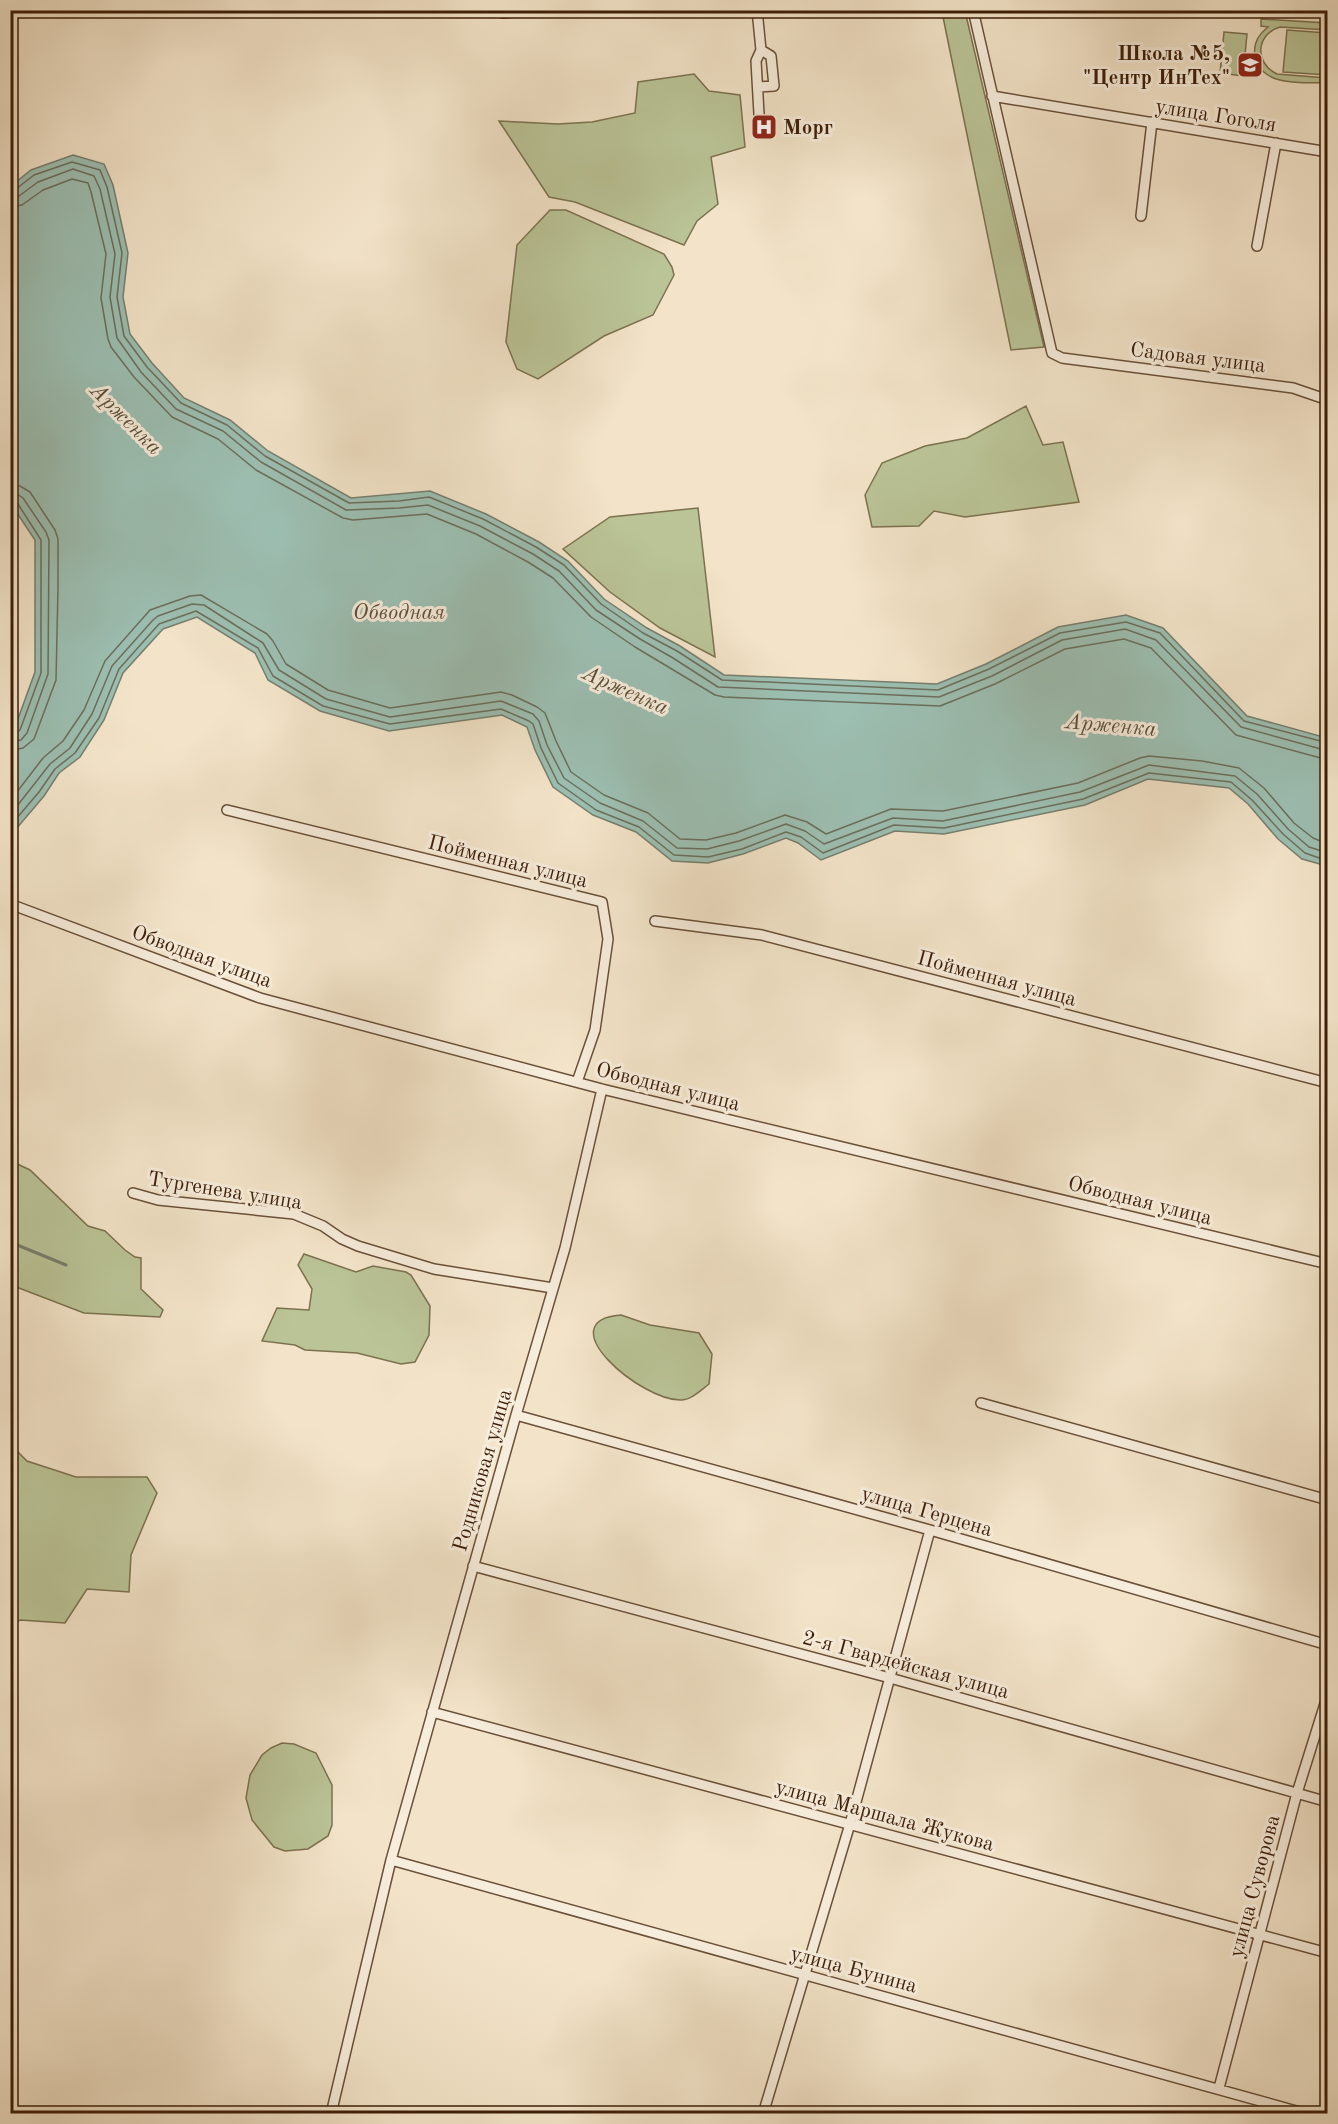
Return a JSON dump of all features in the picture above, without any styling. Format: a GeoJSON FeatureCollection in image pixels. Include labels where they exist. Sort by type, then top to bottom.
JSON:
{"type":"FeatureCollection","features":[{"type":"Feature","properties":{"kind":"street"},"geometry":{"type":"LineString","coordinates":[[502,10],[503,13],[536,10]]}},
{"type":"Feature","properties":{"kind":"street"},"geometry":{"type":"LineString","coordinates":[[757,10],[761,50],[756,61],[759,114]]}},
{"type":"Feature","properties":{"kind":"street"},"geometry":{"type":"LineString","coordinates":[[973,10],[992,96]]}},
{"type":"Feature","properties":{"kind":"street"},"geometry":{"type":"LineString","coordinates":[[758,87],[774,86],[771,56],[761,50]]}},
{"type":"Feature","properties":{"kind":"street","name":"улица Гоголя"},"geometry":{"type":"LineString","coordinates":[[992,96],[1328,152]]}},
{"type":"Feature","properties":{"kind":"street","name":"Садовая улица"},"geometry":{"type":"LineString","coordinates":[[992,96],[1052,353],[1062,358],[1293,388],[1328,400]]}},
{"type":"Feature","properties":{"kind":"street"},"geometry":{"type":"LineString","coordinates":[[1142,216],[1152,123]]}},
{"type":"Feature","properties":{"kind":"street"},"geometry":{"type":"LineString","coordinates":[[1257,246],[1276,143]]}},
{"type":"Feature","properties":{"kind":"street","name":"Пойменная улица"},"geometry":{"type":"LineString","coordinates":[[227,810],[602,902],[608,939],[595,1030],[578,1082]]}},
{"type":"Feature","properties":{"kind":"street","name":"Обводная улица"},"geometry":{"type":"LineString","coordinates":[[10,904],[260,998],[602,1089],[1328,1264]]}},
{"type":"Feature","properties":{"kind":"street","name":"Пойменная улица"},"geometry":{"type":"LineString","coordinates":[[656,921],[762,935],[1328,1083]]}},
{"type":"Feature","properties":{"kind":"street","name":"Родниковая улица"},"geometry":{"type":"LineString","coordinates":[[332,2114],[391,1860],[565,1248],[602,1089]]}},
{"type":"Feature","properties":{"kind":"street","name":"Тургенева улица"},"geometry":{"type":"LineString","coordinates":[[133,1193],[158,1200],[294,1215],[323,1226],[342,1239],[358,1246],[434,1269],[553,1288]]}},
{"type":"Feature","properties":{"kind":"street"},"geometry":{"type":"LineString","coordinates":[[981,1403],[1328,1500]]}},
{"type":"Feature","properties":{"kind":"street","name":"улица Герцена"},"geometry":{"type":"LineString","coordinates":[[516,1414],[1328,1645]]}},
{"type":"Feature","properties":{"kind":"street"},"geometry":{"type":"LineString","coordinates":[[763,2114],[850,1824],[930,1530]]}},
{"type":"Feature","properties":{"kind":"street","name":"2-я Гвардейская улица"},"geometry":{"type":"LineString","coordinates":[[473,1566],[890,1678],[1328,1802]]}},
{"type":"Feature","properties":{"kind":"street","name":"улица Суворова"},"geometry":{"type":"LineString","coordinates":[[1219,2088],[1298,1793],[1328,1694]]}},
{"type":"Feature","properties":{"kind":"street","name":"улица Маршала Жукова"},"geometry":{"type":"LineString","coordinates":[[432,1712],[1328,1953]]}},
{"type":"Feature","properties":{"kind":"street","name":"улица Бунина"},"geometry":{"type":"LineString","coordinates":[[391,1860],[1306,2114]]}},
{"type":"Feature","properties":{"kind":"shaded area"},"geometry":{"type":"Polygon","coordinates":[[[965,11],[1044,347],[1011,350],[942,12],[965,11]]]}},
{"type":"Feature","properties":{"kind":"shaded area"},"geometry":{"type":"Polygon","coordinates":[[[1261,19],[1327,23],[1327,30],[1280,27],[1266,36],[1261,49],[1264,63],[1277,74],[1327,78],[1327,83],[1284,81],[1265,73],[1259,66],[1255,55],[1257,40],[1268,27],[1261,26],[1261,19]]]}},
{"type":"Feature","properties":{"kind":"shaded area"},"geometry":{"type":"Polygon","coordinates":[[[1287,30],[1327,33],[1327,75],[1283,72],[1287,30]]]}},
{"type":"Feature","properties":{"kind":"shaded area"},"geometry":{"type":"Polygon","coordinates":[[[1224,32],[1247,34],[1243,76],[1220,73],[1224,32]]]}},
{"type":"Feature","properties":{"kind":"shaded area"},"geometry":{"type":"Polygon","coordinates":[[[694,74],[709,91],[740,95],[745,147],[711,157],[718,204],[697,221],[684,245],[575,202],[549,197],[499,121],[558,124],[592,122],[635,113],[638,82],[694,74]]]}},
{"type":"Feature","properties":{"kind":"shaded area"},"geometry":{"type":"Polygon","coordinates":[[[550,210],[566,210],[664,254],[674,275],[653,315],[604,336],[538,379],[517,369],[506,342],[517,245],[550,210]]]}},
{"type":"Feature","properties":{"kind":"shaded area"},"geometry":{"type":"Polygon","coordinates":[[[1026,406],[1043,445],[1063,442],[1079,502],[965,517],[934,511],[919,526],[872,527],[865,495],[882,463],[925,446],[967,438],[1026,406]]]}},
{"type":"Feature","properties":{"kind":"shaded area"},"geometry":{"type":"Polygon","coordinates":[[[698,508],[715,657],[660,628],[610,592],[563,549],[610,517],[698,508]]]}},
{"type":"Feature","properties":{"kind":"shaded area"},"geometry":{"type":"Polygon","coordinates":[[[11,1161],[30,1170],[88,1226],[105,1231],[125,1250],[141,1258],[141,1289],[163,1310],[160,1317],[84,1313],[11,1285],[11,1161]]]}},
{"type":"Feature","properties":{"kind":"shaded area"},"geometry":{"type":"Polygon","coordinates":[[[304,1254],[356,1272],[373,1266],[411,1275],[430,1306],[429,1335],[415,1362],[401,1364],[357,1353],[305,1350],[295,1345],[262,1341],[277,1308],[309,1310],[312,1289],[298,1265],[304,1254]]]}},
{"type":"Feature","properties":{"kind":"shaded area"},"geometry":{"type":"Polygon","coordinates":[[[621,1315],[650,1325],[699,1333],[712,1354],[709,1384],[692,1397],[681,1400],[664,1397],[644,1388],[625,1375],[608,1360],[597,1345],[594,1331],[601,1320],[621,1315]]]}},
{"type":"Feature","properties":{"kind":"shaded area"},"geometry":{"type":"Polygon","coordinates":[[[10,1444],[27,1461],[76,1477],[147,1477],[157,1493],[131,1555],[129,1592],[87,1589],[65,1623],[20,1620],[11,1626],[10,1444]]]}},
{"type":"Feature","properties":{"kind":"shaded area"},"geometry":{"type":"Polygon","coordinates":[[[282,1743],[294,1744],[316,1753],[332,1785],[332,1825],[328,1836],[308,1849],[285,1851],[274,1847],[252,1820],[246,1798],[250,1775],[262,1755],[282,1743]]]}},
{"type":"Feature","properties":{"kind":"water","name":"Обводная"},"geometry":{"type":"Polygon","coordinates":[[[73,155],[104,164],[113,185],[128,253],[123,297],[130,334],[152,363],[184,398],[230,420],[268,451],[351,498],[430,491],[486,514],[539,542],[568,561],[604,599],[724,675],[937,684],[986,664],[1058,627],[1126,615],[1163,628],[1247,716],[1327,738],[1327,866],[1302,859],[1278,839],[1248,804],[1229,788],[1148,779],[1085,805],[944,834],[895,831],[821,860],[798,843],[786,838],[743,854],[708,863],[672,861],[636,832],[593,815],[553,787],[535,750],[527,727],[502,715],[389,731],[320,711],[268,680],[255,653],[197,617],[163,629],[123,673],[104,720],[80,757],[59,773],[44,796],[11,835],[11,730],[15,727],[35,672],[35,540],[11,504],[11,186],[31,170],[73,155]]]}},
{"type":"Feature","properties":{"kind":"waterway"},"geometry":{"type":"LineString","coordinates":[[10,1242],[66,1265]]}},
{"type":"Feature","properties":{"kind":"place","name":"Школа №5, \"Центр ИнТех\""},"geometry":{"type":"Point","coordinates":[1250,65]}},
{"type":"Feature","properties":{"kind":"place","name":"Морг"},"geometry":{"type":"Point","coordinates":[764,127]}},
{"type":"Feature","properties":{"kind":"water label","name":"Арженка"},"geometry":{"type":"Point","coordinates":[127,418]}},
{"type":"Feature","properties":{"kind":"water label","name":"Арженка"},"geometry":{"type":"Point","coordinates":[626,689]}},
{"type":"Feature","properties":{"kind":"water label","name":"Арженка"},"geometry":{"type":"Point","coordinates":[1111,724]}}]}
